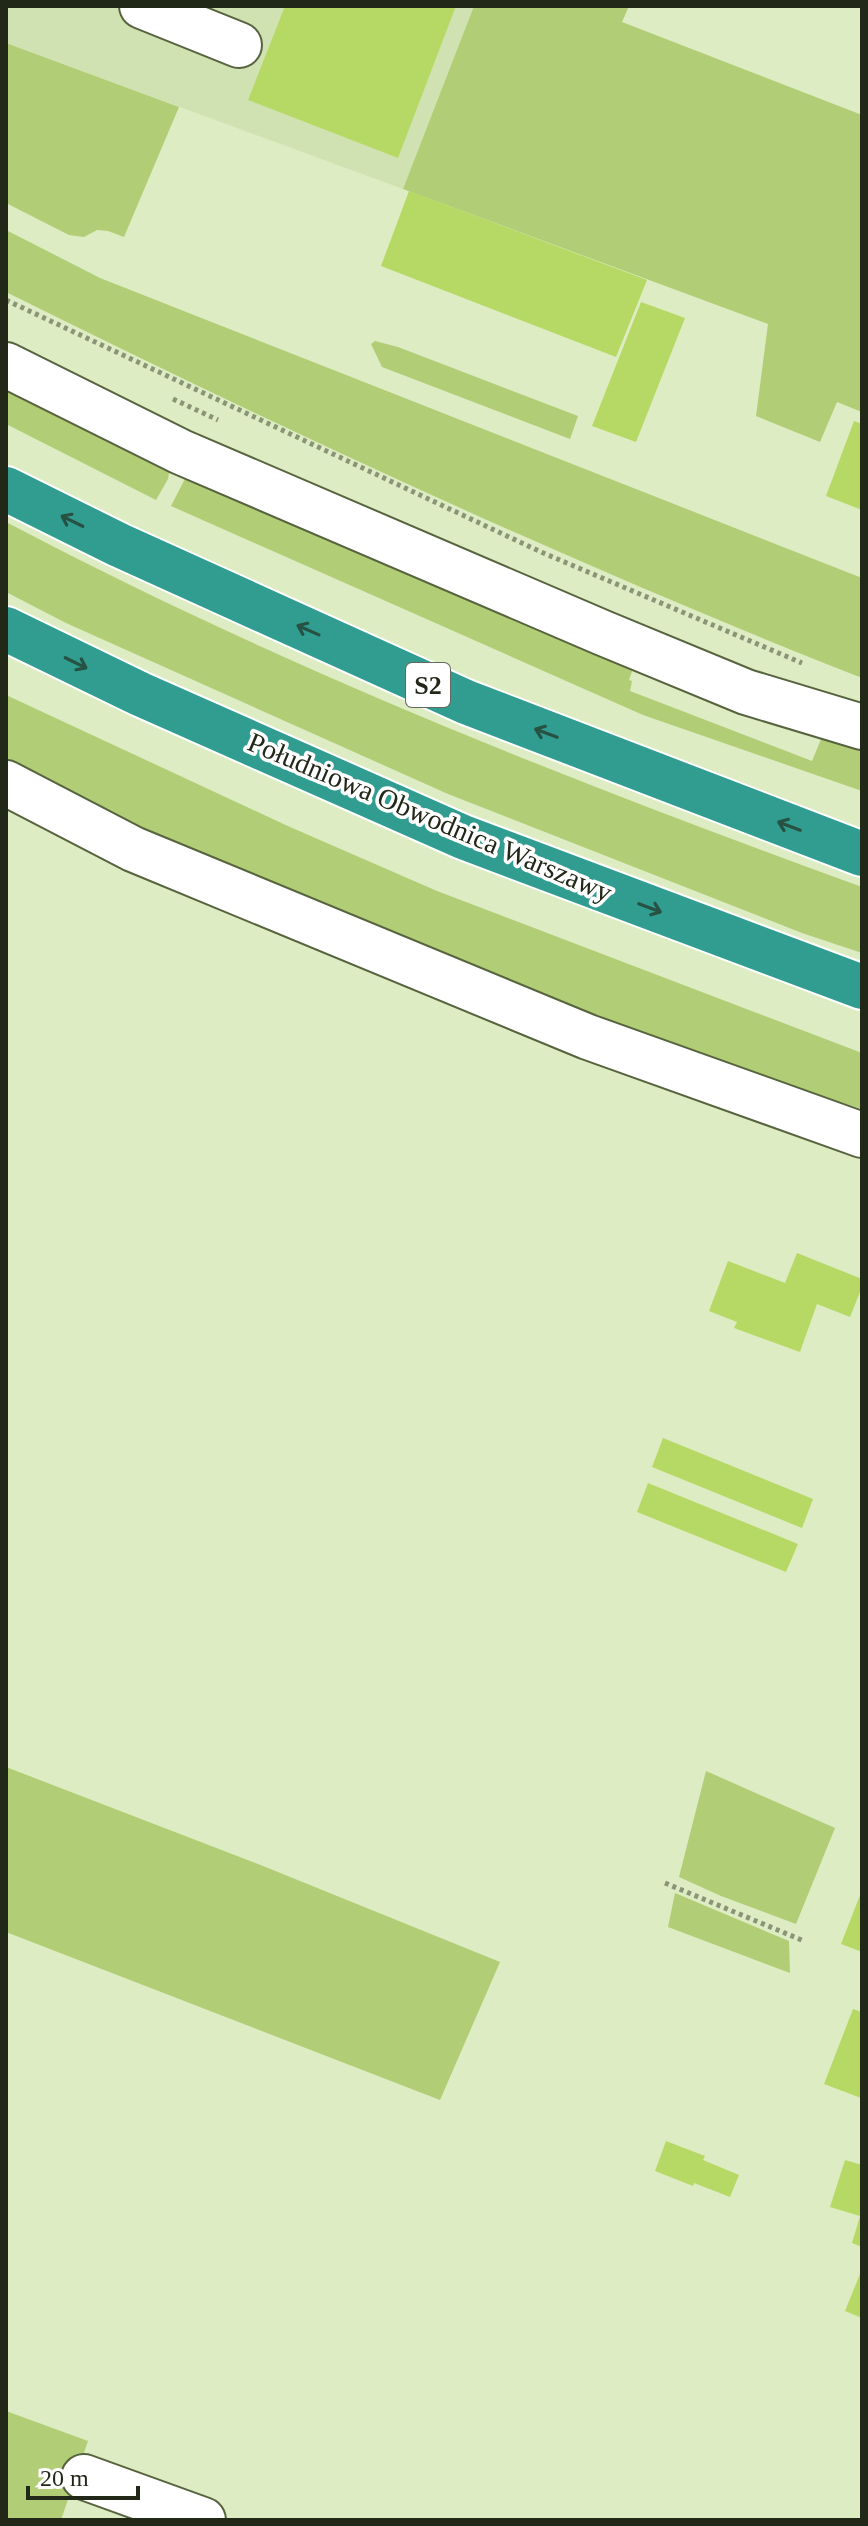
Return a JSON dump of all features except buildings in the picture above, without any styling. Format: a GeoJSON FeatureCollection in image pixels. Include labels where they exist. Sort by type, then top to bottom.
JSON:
{"type":"FeatureCollection","features":[{"type":"Feature","properties":{"kind":"highway","name":"S2"},"geometry":{"type":"LineString","coordinates":[[6,489],[119,545],[466,702],[862,854]]}},
{"type":"Feature","properties":{"kind":"highway","name":"Południowa Obwodnica Warszawy"},"geometry":{"type":"LineString","coordinates":[[6,629],[140,694],[463,837],[862,987]]}},
{"type":"Feature","properties":{"kind":"street"},"geometry":{"type":"LineString","coordinates":[[142,6],[239,45]]}},
{"type":"Feature","properties":{"kind":"street"},"geometry":{"type":"LineString","coordinates":[[6,365],[181,452],[603,633],[746,692],[862,727]]}},
{"type":"Feature","properties":{"kind":"street"},"geometry":{"type":"LineString","coordinates":[[6,783],[133,849],[559,1025],[862,1135]]}},
{"type":"Feature","properties":{"kind":"street"},"geometry":{"type":"LineString","coordinates":[[84,2477],[203,2520]]}},
{"type":"Feature","properties":{"kind":"path"},"geometry":{"type":"LineString","coordinates":[[6,300],[541,552],[803,664]]}},
{"type":"Feature","properties":{"kind":"path"},"geometry":{"type":"LineString","coordinates":[[665,1883],[804,1941]]}},
{"type":"Feature","properties":{"kind":"shaded area"},"geometry":{"type":"Polygon","coordinates":[[[6,6],[474,6],[403,189],[6,43],[6,6]]]}},
{"type":"Feature","properties":{"kind":"green space"},"geometry":{"type":"Polygon","coordinates":[[[474,6],[629,6],[622,22],[862,115],[862,412],[837,402],[820,442],[756,416],[768,324],[403,189],[474,6]]]}},
{"type":"Feature","properties":{"kind":"green space"},"geometry":{"type":"Polygon","coordinates":[[[6,43],[179,107],[124,237],[97,230],[84,237],[69,235],[6,203],[6,43]]]}},
{"type":"Feature","properties":{"kind":"green space"},"geometry":{"type":"Polygon","coordinates":[[[6,230],[100,278],[862,578],[862,678],[645,589],[430,494],[6,292],[6,230]]]}},
{"type":"Feature","properties":{"kind":"green space"},"geometry":{"type":"Polygon","coordinates":[[[375,341],[578,416],[570,439],[382,367],[371,344],[375,341]]]}},
{"type":"Feature","properties":{"kind":"green space"},"geometry":{"type":"Polygon","coordinates":[[[6,379],[170,467],[168,479],[156,500],[6,424],[6,379]]]}},
{"type":"Feature","properties":{"kind":"green space"},"geometry":{"type":"Polygon","coordinates":[[[190,469],[636,660],[629,680],[632,681],[630,691],[812,761],[824,732],[862,745],[862,791],[643,715],[171,506],[190,469]]]}},
{"type":"Feature","properties":{"kind":"green space"},"geometry":{"type":"Polygon","coordinates":[[[6,522],[215,625],[428,719],[644,806],[862,887],[862,953],[802,933],[448,794],[66,623],[6,592],[6,522]]]}},
{"type":"Feature","properties":{"kind":"green space"},"geometry":{"type":"Polygon","coordinates":[[[6,695],[290,827],[437,891],[862,1053],[862,1109],[657,1039],[556,1000],[57,791],[6,765],[6,695]]]}},
{"type":"Feature","properties":{"kind":"green space"},"geometry":{"type":"Polygon","coordinates":[[[6,1767],[500,1962],[440,2100],[6,1932],[6,1767]]]}},
{"type":"Feature","properties":{"kind":"green space"},"geometry":{"type":"Polygon","coordinates":[[[706,1771],[835,1828],[796,1924],[679,1877],[706,1771]]]}},
{"type":"Feature","properties":{"kind":"green space"},"geometry":{"type":"Polygon","coordinates":[[[675,1893],[789,1941],[790,1973],[668,1927],[675,1893]]]}},
{"type":"Feature","properties":{"kind":"green space"},"geometry":{"type":"Polygon","coordinates":[[[6,2411],[88,2441],[61,2520],[6,2520],[6,2411]]]}}]}
